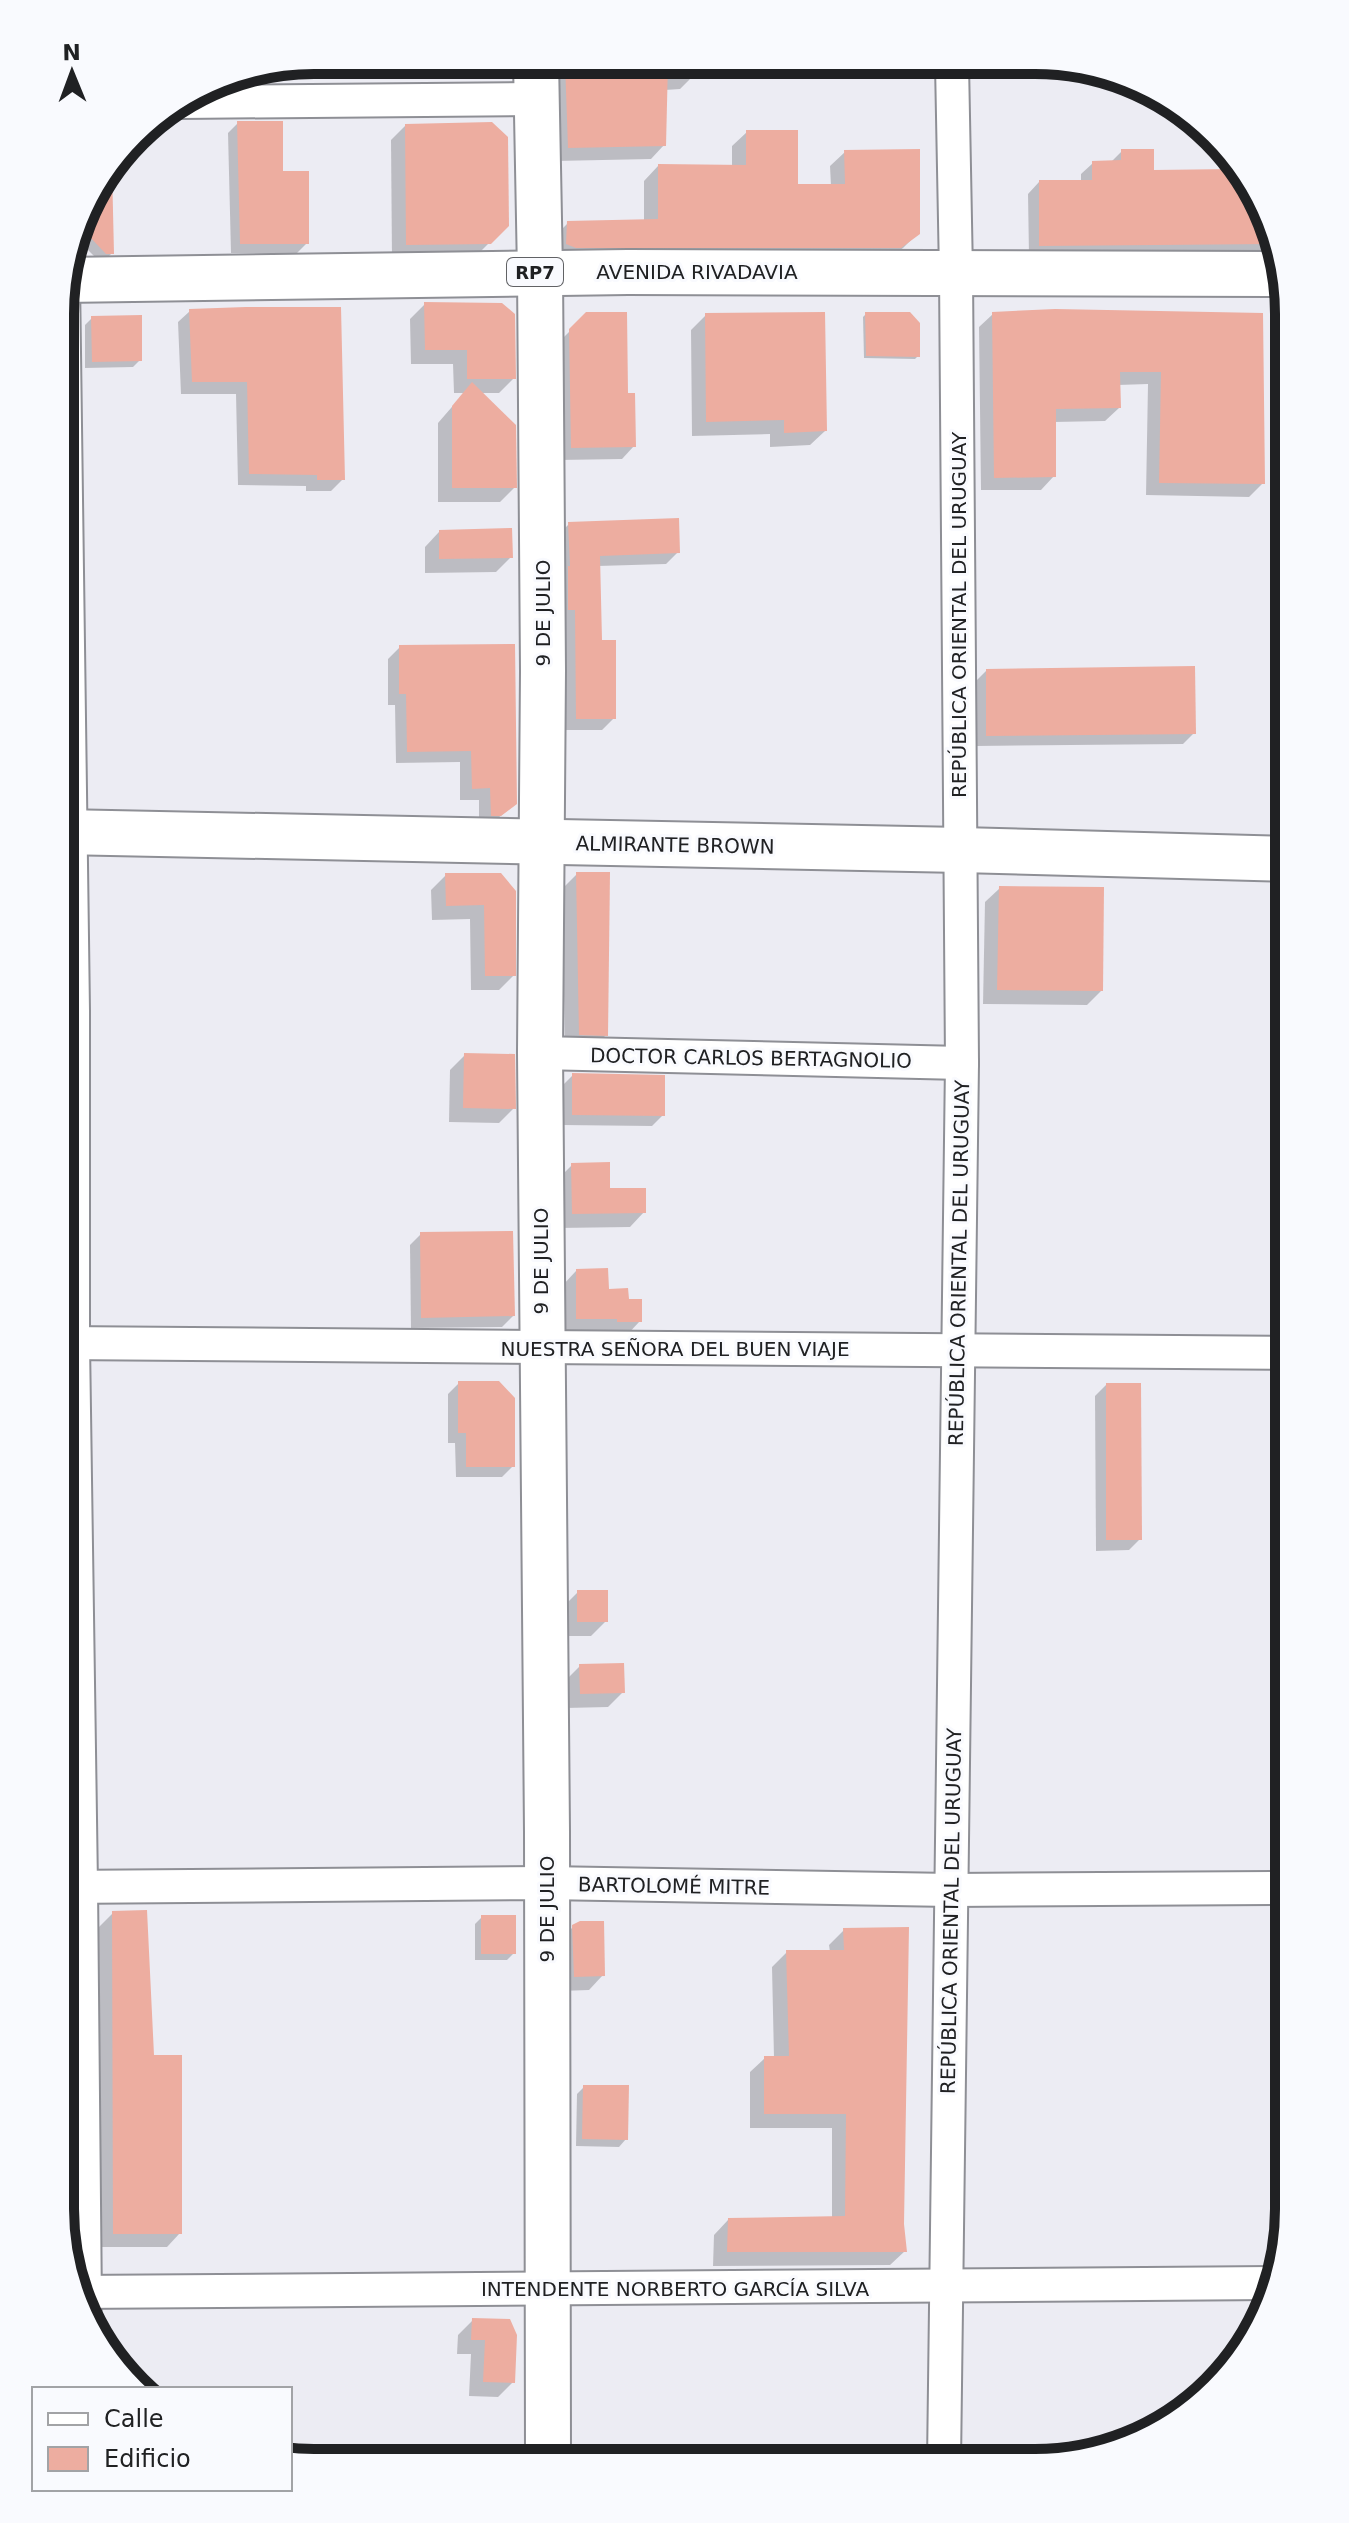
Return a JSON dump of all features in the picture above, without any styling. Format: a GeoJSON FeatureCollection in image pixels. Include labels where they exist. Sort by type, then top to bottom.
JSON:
{"type":"FeatureCollection","features":[{"type":"Feature","properties":{"kind":"street","name":"REPÚBLICA ORIENTAL DEL URUGUAY"},"geometry":{"type":"LineString","coordinates":[[944,2449],[962,1063],[952,74]]}},
{"type":"Feature","properties":{"kind":"street"},"geometry":{"type":"LineString","coordinates":[[206,100],[536,76]]}},
{"type":"Feature","properties":{"kind":"street","name":"9 DE JULIO"},"geometry":{"type":"LineString","coordinates":[[536,76],[543,843],[540,1053],[548,2449]]}},
{"type":"Feature","properties":{"kind":"street","name":"AVENIDA RIVADAVIA"},"geometry":{"type":"LineString","coordinates":[[77,279],[310,278],[540,272],[1271,274]]}},
{"type":"Feature","properties":{"kind":"street","name":"ALMIRANTE BROWN"},"geometry":{"type":"LineString","coordinates":[[74,832],[1275,859]]}},
{"type":"Feature","properties":{"kind":"street","name":"DOCTOR CARLOS BERTAGNOLIO"},"geometry":{"type":"LineString","coordinates":[[540,1053],[962,1063]]}},
{"type":"Feature","properties":{"kind":"street","name":"NUESTRA SEÑORA DEL BUEN VIAJE"},"geometry":{"type":"LineString","coordinates":[[74,1343],[1274,1353]]}},
{"type":"Feature","properties":{"kind":"street","name":"BARTOLOMÉ MITRE"},"geometry":{"type":"LineString","coordinates":[[74,1886],[546,1883],[951,1890],[1274,1888]]}},
{"type":"Feature","properties":{"kind":"street"},"geometry":{"type":"LineString","coordinates":[[74,2009],[80,2260]]}},
{"type":"Feature","properties":{"kind":"street","name":"INTENDENTE NORBERTO GARCÍA SILVA"},"geometry":{"type":"LineString","coordinates":[[91,2297],[1263,2283]]}},
{"type":"Feature","properties":{"kind":"lane"},"geometry":{"type":"LineString","coordinates":[[504,75],[536,76]]}},
{"type":"Feature","properties":{"kind":"building"},"geometry":{"type":"Polygon","coordinates":[[[668,74],[666,146],[568,148],[565,75],[668,74]]]}},
{"type":"Feature","properties":{"kind":"building"},"geometry":{"type":"Polygon","coordinates":[[[237,121],[283,121],[283,171],[309,171],[309,244],[240,244],[237,121]]]}},
{"type":"Feature","properties":{"kind":"building"},"geometry":{"type":"Polygon","coordinates":[[[492,122],[508,137],[509,226],[491,244],[406,245],[405,124],[492,122]]]}},
{"type":"Feature","properties":{"kind":"building"},"geometry":{"type":"Polygon","coordinates":[[[746,130],[798,130],[798,184],[845,184],[844,150],[920,149],[920,234],[901,248],[576,248],[566,244],[567,221],[658,219],[658,164],[746,165],[746,130]]]}},
{"type":"Feature","properties":{"kind":"building"},"geometry":{"type":"Polygon","coordinates":[[[1121,149],[1154,149],[1154,170],[1225,169],[1250,208],[1264,244],[1039,246],[1039,180],[1092,180],[1092,161],[1121,160],[1121,149]]]}},
{"type":"Feature","properties":{"kind":"building"},"geometry":{"type":"Polygon","coordinates":[[[112,184],[114,254],[106,254],[89,236],[92,222],[112,184]]]}},
{"type":"Feature","properties":{"kind":"building"},"geometry":{"type":"Polygon","coordinates":[[[424,302],[502,303],[515,314],[516,379],[467,379],[467,350],[425,350],[424,302]]]}},
{"type":"Feature","properties":{"kind":"building"},"geometry":{"type":"Polygon","coordinates":[[[341,307],[345,480],[317,480],[317,475],[249,474],[247,382],[192,382],[189,309],[341,307]]]}},
{"type":"Feature","properties":{"kind":"building"},"geometry":{"type":"Polygon","coordinates":[[[1055,309],[1263,313],[1265,484],[1159,483],[1161,372],[1120,372],[1121,408],[1056,409],[1056,477],[994,478],[992,312],[1055,309]]]}},
{"type":"Feature","properties":{"kind":"building"},"geometry":{"type":"Polygon","coordinates":[[[586,312],[627,312],[628,393],[635,393],[636,447],[571,448],[569,329],[586,312]]]}},
{"type":"Feature","properties":{"kind":"building"},"geometry":{"type":"Polygon","coordinates":[[[825,312],[827,431],[784,433],[784,420],[706,422],[705,313],[825,312]]]}},
{"type":"Feature","properties":{"kind":"building"},"geometry":{"type":"Polygon","coordinates":[[[865,312],[910,312],[920,323],[920,357],[866,356],[865,312]]]}},
{"type":"Feature","properties":{"kind":"building"},"geometry":{"type":"Polygon","coordinates":[[[142,315],[142,361],[92,362],[91,316],[142,315]]]}},
{"type":"Feature","properties":{"kind":"building"},"geometry":{"type":"Polygon","coordinates":[[[472,382],[516,425],[517,488],[452,488],[452,406],[472,382]]]}},
{"type":"Feature","properties":{"kind":"building"},"geometry":{"type":"Polygon","coordinates":[[[679,518],[680,553],[600,556],[602,640],[616,640],[616,719],[576,719],[575,610],[568,610],[568,522],[679,518]]]}},
{"type":"Feature","properties":{"kind":"building"},"geometry":{"type":"Polygon","coordinates":[[[512,528],[513,558],[439,559],[439,530],[512,528]]]}},
{"type":"Feature","properties":{"kind":"building"},"geometry":{"type":"Polygon","coordinates":[[[515,644],[517,804],[501,816],[491,816],[490,788],[472,789],[471,751],[407,752],[406,694],[399,694],[399,645],[515,644]]]}},
{"type":"Feature","properties":{"kind":"building"},"geometry":{"type":"Polygon","coordinates":[[[1195,666],[1196,734],[986,736],[986,669],[1195,666]]]}},
{"type":"Feature","properties":{"kind":"building"},"geometry":{"type":"Polygon","coordinates":[[[576,872],[610,872],[608,1036],[579,1035],[576,872]]]}},
{"type":"Feature","properties":{"kind":"building"},"geometry":{"type":"Polygon","coordinates":[[[445,873],[501,873],[516,891],[516,976],[485,976],[484,905],[446,906],[445,873]]]}},
{"type":"Feature","properties":{"kind":"building"},"geometry":{"type":"Polygon","coordinates":[[[999,886],[1104,887],[1103,991],[997,990],[999,886]]]}},
{"type":"Feature","properties":{"kind":"building"},"geometry":{"type":"Polygon","coordinates":[[[464,1053],[515,1054],[516,1109],[463,1108],[464,1053]]]}},
{"type":"Feature","properties":{"kind":"building"},"geometry":{"type":"Polygon","coordinates":[[[572,1073],[665,1075],[665,1116],[572,1115],[572,1073]]]}},
{"type":"Feature","properties":{"kind":"building"},"geometry":{"type":"Polygon","coordinates":[[[610,1162],[610,1188],[646,1188],[646,1213],[572,1214],[571,1163],[610,1162]]]}},
{"type":"Feature","properties":{"kind":"building"},"geometry":{"type":"Polygon","coordinates":[[[513,1231],[515,1316],[421,1318],[420,1232],[513,1231]]]}},
{"type":"Feature","properties":{"kind":"building"},"geometry":{"type":"Polygon","coordinates":[[[608,1268],[609,1289],[628,1288],[629,1299],[642,1299],[642,1322],[576,1319],[576,1269],[608,1268]]]}},
{"type":"Feature","properties":{"kind":"building"},"geometry":{"type":"Polygon","coordinates":[[[458,1381],[499,1381],[515,1398],[515,1467],[466,1467],[466,1433],[458,1433],[458,1381]]]}},
{"type":"Feature","properties":{"kind":"building"},"geometry":{"type":"Polygon","coordinates":[[[1106,1383],[1141,1383],[1142,1540],[1106,1540],[1106,1383]]]}},
{"type":"Feature","properties":{"kind":"building"},"geometry":{"type":"Polygon","coordinates":[[[577,1590],[608,1590],[608,1622],[577,1622],[577,1590]]]}},
{"type":"Feature","properties":{"kind":"building"},"geometry":{"type":"Polygon","coordinates":[[[624,1663],[625,1693],[580,1694],[579,1664],[624,1663]]]}},
{"type":"Feature","properties":{"kind":"building"},"geometry":{"type":"Polygon","coordinates":[[[147,1910],[154,2055],[182,2055],[182,2234],[113,2234],[112,1911],[147,1910]]]}},
{"type":"Feature","properties":{"kind":"building"},"geometry":{"type":"Polygon","coordinates":[[[481,1915],[516,1915],[516,1954],[481,1954],[481,1915]]]}},
{"type":"Feature","properties":{"kind":"building"},"geometry":{"type":"Polygon","coordinates":[[[580,1921],[604,1921],[605,1976],[574,1977],[572,1925],[580,1921]]]}},
{"type":"Feature","properties":{"kind":"building"},"geometry":{"type":"Polygon","coordinates":[[[909,1927],[904,2224],[907,2252],[727,2252],[728,2218],[845,2216],[846,2114],[764,2114],[764,2056],[789,2056],[786,1950],[844,1950],[843,1928],[909,1927]]]}},
{"type":"Feature","properties":{"kind":"building"},"geometry":{"type":"Polygon","coordinates":[[[583,2085],[629,2085],[628,2140],[582,2139],[583,2085]]]}},
{"type":"Feature","properties":{"kind":"building"},"geometry":{"type":"Polygon","coordinates":[[[472,2318],[510,2319],[517,2335],[515,2383],[483,2382],[485,2340],[471,2340],[472,2318]]]}}]}
